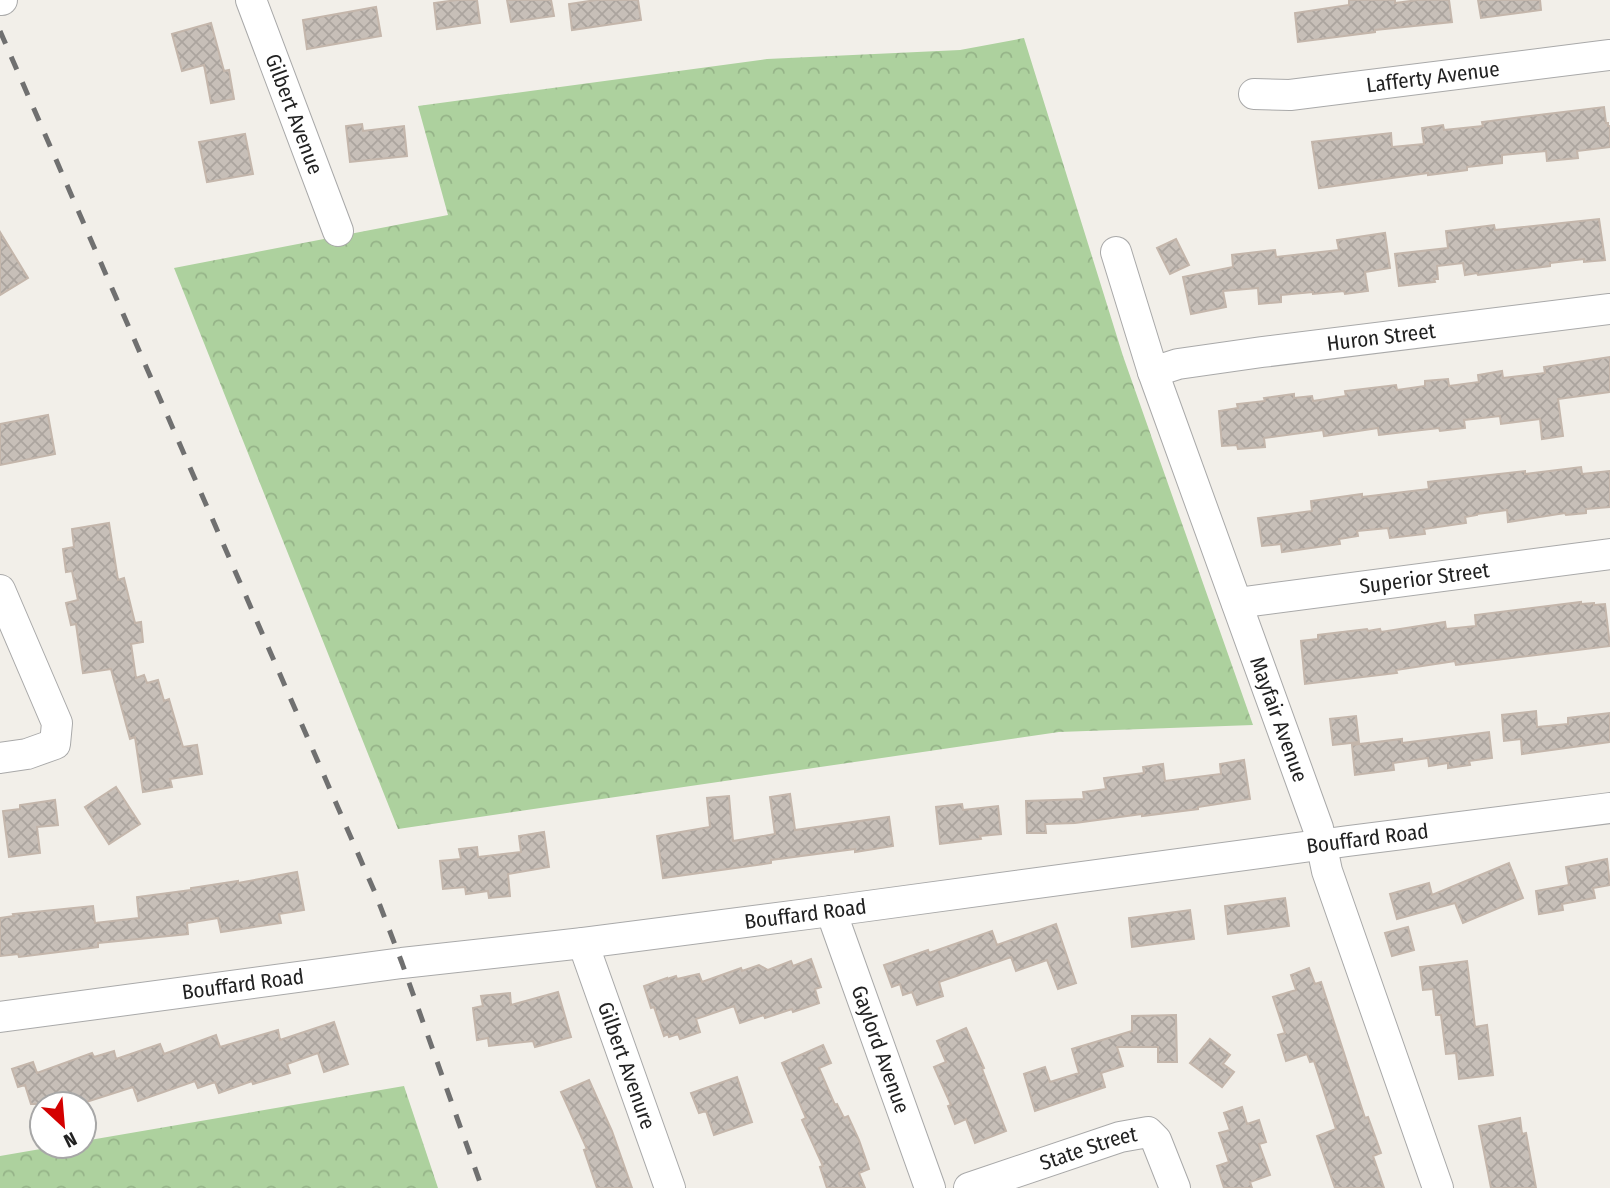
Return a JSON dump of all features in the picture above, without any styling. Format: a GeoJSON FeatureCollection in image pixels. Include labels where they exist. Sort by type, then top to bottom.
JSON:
{"type":"FeatureCollection","features":[{"type":"Feature","properties":{"kind":"street","name":"Gilbert Avenue"},"geometry":{"type":"LineString","coordinates":[[251,0],[338,230]]}},
{"type":"Feature","properties":{"kind":"street","name":"Lafferty Avenue"},"geometry":{"type":"LineString","coordinates":[[1254,94],[1290,95],[1610,55]]}},
{"type":"Feature","properties":{"kind":"street","name":"Mayfair Avenue"},"geometry":{"type":"LineString","coordinates":[[1116,252],[1153,372],[1313,814],[1327,871],[1438,1188]]}},
{"type":"Feature","properties":{"kind":"street","name":"Huron Street"},"geometry":{"type":"LineString","coordinates":[[1153,372],[1178,364],[1262,352],[1610,309]]}},
{"type":"Feature","properties":{"kind":"street","name":"Superior Street"},"geometry":{"type":"LineString","coordinates":[[1237,603],[1610,554]]}},
{"type":"Feature","properties":{"kind":"street"},"geometry":{"type":"LineString","coordinates":[[0,590],[57,723],[55,744],[27,754],[0,758]]}},
{"type":"Feature","properties":{"kind":"street","name":"Bouffard Road"},"geometry":{"type":"LineString","coordinates":[[0,1017],[1610,808]]}},
{"type":"Feature","properties":{"kind":"street","name":"Gaylord Avenue"},"geometry":{"type":"LineString","coordinates":[[831,911],[930,1188]]}},
{"type":"Feature","properties":{"kind":"street","name":"Gilbert Avenure"},"geometry":{"type":"LineString","coordinates":[[583,943],[670,1188]]}},
{"type":"Feature","properties":{"kind":"street","name":"State Street"},"geometry":{"type":"LineString","coordinates":[[970,1188],[1120,1137],[1148,1132],[1156,1140],[1174,1188]]}},
{"type":"Feature","properties":{"kind":"green space"},"geometry":{"type":"Polygon","coordinates":[[[1024,38],[1123,356],[1253,725],[1059,732],[398,829],[174,268],[448,215],[418,106],[767,59],[960,50],[1024,38]]]}},
{"type":"Feature","properties":{"kind":"green space"},"geometry":{"type":"Polygon","coordinates":[[[404,1086],[438,1188],[0,1188],[0,1156],[28,1151],[28,1160],[98,1160],[98,1139],[404,1086]]]}},
{"type":"Feature","properties":{"kind":"building"},"geometry":{"type":"Polygon","coordinates":[[[477,0],[480,23],[437,29],[434,3],[477,0]]]}},
{"type":"Feature","properties":{"kind":"building"},"geometry":{"type":"Polygon","coordinates":[[[507,0],[551,0],[554,16],[511,22],[507,0]]]}},
{"type":"Feature","properties":{"kind":"building"},"geometry":{"type":"Polygon","coordinates":[[[596,0],[638,0],[641,20],[572,30],[569,4],[596,0]]]}},
{"type":"Feature","properties":{"kind":"building"},"geometry":{"type":"Polygon","coordinates":[[[1349,0],[1395,0],[1395,3],[1449,0],[1452,22],[1298,42],[1295,13],[1349,5],[1349,0]]]}},
{"type":"Feature","properties":{"kind":"building"},"geometry":{"type":"Polygon","coordinates":[[[1478,0],[1540,0],[1541,10],[1481,18],[1478,0]]]}},
{"type":"Feature","properties":{"kind":"building"},"geometry":{"type":"Polygon","coordinates":[[[376,7],[381,36],[307,49],[303,20],[376,7]]]}},
{"type":"Feature","properties":{"kind":"building"},"geometry":{"type":"Polygon","coordinates":[[[211,23],[224,71],[229,70],[234,99],[211,103],[204,65],[182,71],[172,34],[211,23]]]}},
{"type":"Feature","properties":{"kind":"building"},"geometry":{"type":"Polygon","coordinates":[[[1604,107],[1606,123],[1610,126],[1610,147],[1577,151],[1578,158],[1547,161],[1546,151],[1502,155],[1502,163],[1467,167],[1467,170],[1319,188],[1312,142],[1391,133],[1392,147],[1424,144],[1422,128],[1443,125],[1444,130],[1483,126],[1482,122],[1604,107]]]}},
{"type":"Feature","properties":{"kind":"building"},"geometry":{"type":"Polygon","coordinates":[[[362,124],[363,131],[404,126],[407,156],[350,162],[346,126],[362,124]]]}},
{"type":"Feature","properties":{"kind":"building"},"geometry":{"type":"Polygon","coordinates":[[[245,134],[253,174],[207,182],[199,142],[245,134]]]}},
{"type":"Feature","properties":{"kind":"building"},"geometry":{"type":"Polygon","coordinates":[[[1599,219],[1605,260],[1584,262],[1584,259],[1550,263],[1550,266],[1478,275],[1465,275],[1463,263],[1437,266],[1438,279],[1434,279],[1435,282],[1399,286],[1395,254],[1448,248],[1446,231],[1494,225],[1495,230],[1599,219]]]}},
{"type":"Feature","properties":{"kind":"building"},"geometry":{"type":"Polygon","coordinates":[[[0,232],[28,278],[0,295],[0,232]]]}},
{"type":"Feature","properties":{"kind":"building"},"geometry":{"type":"Polygon","coordinates":[[[1385,233],[1390,268],[1365,272],[1368,291],[1281,295],[1281,302],[1259,304],[1258,288],[1223,291],[1226,307],[1191,314],[1183,277],[1233,267],[1232,255],[1275,250],[1276,257],[1339,250],[1337,240],[1385,233]]]}},
{"type":"Feature","properties":{"kind":"building"},"geometry":{"type":"Polygon","coordinates":[[[1176,239],[1189,265],[1170,274],[1157,248],[1176,239]]]}},
{"type":"Feature","properties":{"kind":"building"},"geometry":{"type":"Polygon","coordinates":[[[1610,357],[1610,392],[1558,399],[1563,436],[1542,439],[1540,419],[1501,424],[1500,416],[1464,420],[1465,428],[1440,431],[1439,428],[1379,435],[1378,428],[1324,436],[1323,430],[1264,438],[1265,447],[1238,449],[1237,445],[1222,446],[1219,411],[1238,408],[1237,404],[1294,394],[1294,398],[1312,396],[1313,401],[1346,396],[1345,391],[1396,385],[1397,390],[1425,386],[1425,381],[1448,379],[1449,386],[1479,382],[1478,375],[1502,371],[1503,378],[1545,373],[1544,367],[1610,357]]]}},
{"type":"Feature","properties":{"kind":"building"},"geometry":{"type":"Polygon","coordinates":[[[48,415],[55,454],[0,465],[0,424],[48,415]]]}},
{"type":"Feature","properties":{"kind":"building"},"geometry":{"type":"Polygon","coordinates":[[[1581,467],[1582,474],[1610,471],[1610,507],[1586,509],[1586,513],[1565,513],[1508,522],[1507,510],[1465,517],[1466,523],[1424,529],[1425,534],[1390,538],[1388,528],[1357,531],[1358,536],[1339,539],[1340,544],[1282,552],[1281,544],[1262,546],[1258,518],[1312,511],[1311,501],[1429,489],[1428,482],[1581,467]]]}},
{"type":"Feature","properties":{"kind":"building"},"geometry":{"type":"Polygon","coordinates":[[[109,523],[118,580],[124,578],[135,623],[141,622],[143,642],[131,644],[136,678],[144,675],[147,683],[158,680],[164,701],[169,699],[183,747],[197,745],[202,774],[170,779],[172,787],[143,792],[135,737],[130,739],[111,669],[83,673],[76,624],[71,625],[66,603],[78,600],[72,571],[66,572],[63,549],[74,547],[72,529],[109,523]]]}},
{"type":"Feature","properties":{"kind":"building"},"geometry":{"type":"Polygon","coordinates":[[[1581,602],[1605,604],[1610,646],[1456,665],[1455,661],[1396,670],[1397,673],[1305,684],[1301,641],[1318,639],[1318,635],[1367,629],[1380,629],[1381,632],[1445,622],[1446,629],[1476,626],[1475,615],[1581,602]]]}},
{"type":"Feature","properties":{"kind":"building"},"geometry":{"type":"Polygon","coordinates":[[[1536,711],[1537,727],[1568,724],[1568,718],[1610,713],[1610,742],[1522,754],[1521,739],[1504,741],[1502,715],[1536,711]]]}},
{"type":"Feature","properties":{"kind":"building"},"geometry":{"type":"Polygon","coordinates":[[[1356,716],[1359,742],[1333,745],[1330,719],[1356,716]]]}},
{"type":"Feature","properties":{"kind":"building"},"geometry":{"type":"Polygon","coordinates":[[[1489,732],[1492,758],[1469,761],[1470,765],[1448,768],[1448,763],[1429,766],[1428,758],[1393,763],[1394,770],[1355,775],[1352,745],[1402,739],[1402,743],[1489,732]]]}},
{"type":"Feature","properties":{"kind":"building"},"geometry":{"type":"Polygon","coordinates":[[[1244,760],[1250,799],[1142,816],[1045,824],[1046,833],[1027,833],[1026,801],[1084,799],[1083,792],[1106,789],[1104,778],[1144,773],[1143,767],[1163,764],[1165,781],[1221,774],[1220,764],[1244,760]]]}},
{"type":"Feature","properties":{"kind":"building"},"geometry":{"type":"Polygon","coordinates":[[[116,787],[140,824],[109,844],[85,807],[116,787]]]}},
{"type":"Feature","properties":{"kind":"building"},"geometry":{"type":"Polygon","coordinates":[[[790,794],[795,830],[889,817],[893,846],[771,860],[771,863],[663,878],[657,836],[710,827],[707,798],[729,796],[733,841],[775,834],[770,797],[790,794]]]}},
{"type":"Feature","properties":{"kind":"building"},"geometry":{"type":"Polygon","coordinates":[[[55,800],[58,825],[37,827],[40,853],[9,857],[3,811],[20,809],[20,805],[55,800]]]}},
{"type":"Feature","properties":{"kind":"building"},"geometry":{"type":"Polygon","coordinates":[[[962,804],[963,810],[998,806],[1001,834],[940,844],[936,807],[962,804]]]}},
{"type":"Feature","properties":{"kind":"building"},"geometry":{"type":"Polygon","coordinates":[[[544,832],[549,867],[508,874],[510,896],[489,898],[488,891],[466,894],[465,887],[443,889],[440,861],[461,859],[459,849],[477,847],[478,857],[521,852],[519,836],[544,832]]]}},
{"type":"Feature","properties":{"kind":"building"},"geometry":{"type":"Polygon","coordinates":[[[1607,859],[1610,885],[1593,888],[1595,898],[1562,904],[1563,910],[1539,914],[1536,891],[1569,885],[1566,867],[1607,859]]]}},
{"type":"Feature","properties":{"kind":"building"},"geometry":{"type":"Polygon","coordinates":[[[1509,863],[1523,898],[1463,923],[1455,903],[1397,919],[1390,894],[1429,883],[1432,895],[1509,863]]]}},
{"type":"Feature","properties":{"kind":"building"},"geometry":{"type":"Polygon","coordinates":[[[297,872],[304,910],[279,914],[281,923],[221,932],[218,918],[187,923],[188,934],[98,943],[98,947],[19,957],[18,954],[0,956],[0,918],[14,916],[13,914],[93,906],[95,923],[139,918],[137,897],[297,872]]]}},
{"type":"Feature","properties":{"kind":"building"},"geometry":{"type":"Polygon","coordinates":[[[1285,898],[1289,926],[1228,934],[1225,906],[1285,898]]]}},
{"type":"Feature","properties":{"kind":"building"},"geometry":{"type":"Polygon","coordinates":[[[1190,910],[1194,939],[1132,947],[1129,918],[1190,910]]]}},
{"type":"Feature","properties":{"kind":"building"},"geometry":{"type":"Polygon","coordinates":[[[1056,924],[1076,983],[1058,989],[1047,960],[1016,971],[1011,957],[939,982],[943,996],[917,1005],[912,992],[903,995],[900,984],[892,987],[884,965],[992,931],[997,945],[1056,924]]]}},
{"type":"Feature","properties":{"kind":"building"},"geometry":{"type":"Polygon","coordinates":[[[1408,927],[1414,950],[1392,956],[1385,933],[1408,927]]]}},
{"type":"Feature","properties":{"kind":"building"},"geometry":{"type":"Polygon","coordinates":[[[811,959],[821,987],[815,989],[819,1003],[793,1012],[792,1009],[740,1023],[734,1006],[696,1019],[700,1032],[680,1039],[678,1034],[664,1036],[644,986],[676,976],[677,979],[699,974],[702,982],[741,968],[742,971],[759,965],[768,970],[791,961],[793,966],[811,959]]]}},
{"type":"Feature","properties":{"kind":"building"},"geometry":{"type":"Polygon","coordinates":[[[1467,961],[1475,1027],[1487,1025],[1493,1075],[1459,1079],[1456,1053],[1446,1054],[1441,1015],[1436,1015],[1433,989],[1423,990],[1420,967],[1467,961]]]}},
{"type":"Feature","properties":{"kind":"building"},"geometry":{"type":"Polygon","coordinates":[[[1309,968],[1315,984],[1321,982],[1365,1118],[1368,1117],[1381,1153],[1373,1156],[1384,1188],[1335,1188],[1317,1136],[1336,1129],[1314,1061],[1310,1062],[1307,1054],[1286,1061],[1278,1035],[1285,1033],[1273,997],[1296,990],[1291,975],[1309,968]]]}},
{"type":"Feature","properties":{"kind":"building"},"geometry":{"type":"Polygon","coordinates":[[[558,992],[571,1037],[535,1047],[533,1041],[489,1046],[488,1038],[477,1040],[473,1008],[483,1006],[481,996],[510,993],[511,1005],[558,992]]]}},
{"type":"Feature","properties":{"kind":"building"},"geometry":{"type":"Polygon","coordinates":[[[1176,1015],[1177,1062],[1158,1062],[1158,1047],[1117,1047],[1123,1066],[1101,1073],[1105,1087],[1035,1111],[1024,1074],[1045,1067],[1050,1082],[1079,1073],[1072,1049],[1132,1031],[1132,1016],[1176,1015]]]}},
{"type":"Feature","properties":{"kind":"building"},"geometry":{"type":"Polygon","coordinates":[[[334,1022],[348,1064],[324,1072],[318,1053],[287,1064],[290,1073],[253,1084],[252,1081],[219,1093],[215,1082],[198,1088],[195,1081],[138,1101],[133,1087],[98,1098],[98,1090],[28,1090],[28,1094],[25,1085],[18,1087],[12,1069],[33,1062],[37,1073],[92,1053],[94,1057],[114,1051],[116,1059],[160,1044],[164,1054],[216,1035],[220,1047],[278,1030],[280,1040],[334,1022]]]}},
{"type":"Feature","properties":{"kind":"building"},"geometry":{"type":"Polygon","coordinates":[[[966,1028],[984,1068],[982,1069],[1006,1131],[975,1143],[966,1119],[955,1124],[948,1106],[951,1105],[934,1067],[946,1062],[937,1041],[966,1028]]]}},
{"type":"Feature","properties":{"kind":"building"},"geometry":{"type":"Polygon","coordinates":[[[1210,1039],[1230,1055],[1223,1064],[1234,1072],[1222,1087],[1190,1063],[1210,1039]]]}},
{"type":"Feature","properties":{"kind":"building"},"geometry":{"type":"Polygon","coordinates":[[[823,1045],[831,1063],[819,1068],[835,1105],[837,1104],[844,1118],[848,1116],[859,1140],[869,1169],[859,1173],[865,1188],[827,1188],[820,1167],[823,1166],[802,1120],[806,1118],[782,1063],[823,1045]]]}},
{"type":"Feature","properties":{"kind":"building"},"geometry":{"type":"Polygon","coordinates":[[[737,1077],[752,1122],[714,1135],[706,1111],[699,1113],[691,1093],[737,1077]]]}},
{"type":"Feature","properties":{"kind":"building"},"geometry":{"type":"Polygon","coordinates":[[[589,1080],[612,1131],[632,1188],[597,1188],[584,1150],[587,1149],[561,1092],[589,1080]]]}},
{"type":"Feature","properties":{"kind":"building"},"geometry":{"type":"Polygon","coordinates":[[[1242,1107],[1247,1124],[1259,1120],[1266,1142],[1259,1144],[1270,1175],[1250,1182],[1252,1188],[1224,1188],[1217,1166],[1229,1162],[1219,1133],[1230,1130],[1224,1113],[1242,1107]]]}},
{"type":"Feature","properties":{"kind":"building"},"geometry":{"type":"Polygon","coordinates":[[[1520,1118],[1522,1134],[1526,1133],[1536,1188],[1491,1188],[1479,1126],[1520,1118]]]}},
{"type":"Feature","properties":{"kind":"railway"},"geometry":{"type":"LineString","coordinates":[[0,31],[376,895],[482,1188]]}}]}
